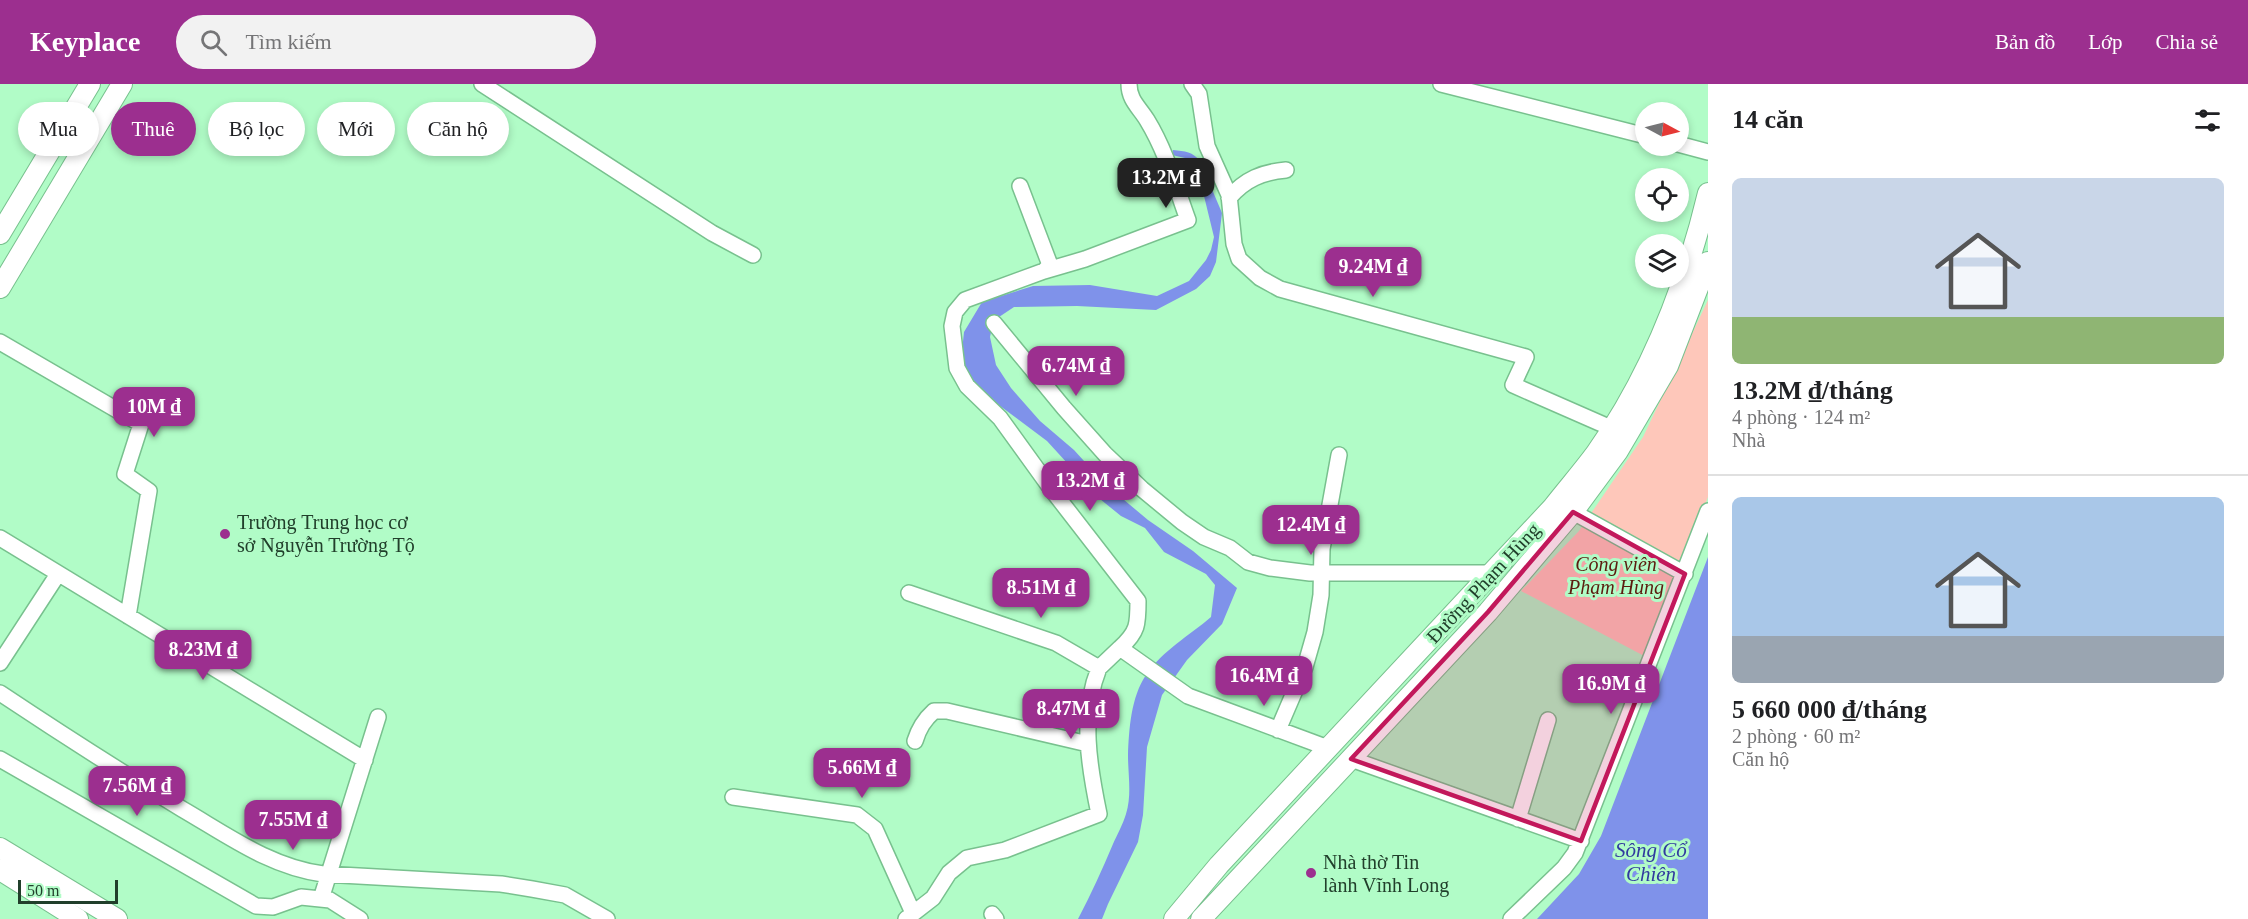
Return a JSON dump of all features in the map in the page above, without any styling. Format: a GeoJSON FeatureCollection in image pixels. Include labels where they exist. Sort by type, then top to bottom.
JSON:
{"type":"FeatureCollection","features":[{"type":"Feature","properties":{"kind":"main road"},"geometry":{"type":"LineString","coordinates":[[0,234],[90,84]]}},
{"type":"Feature","properties":{"kind":"main road"},"geometry":{"type":"LineString","coordinates":[[0,288],[122,84]]}},
{"type":"Feature","properties":{"kind":"main road","name":"Đường Phạm Hùng"},"geometry":{"type":"LineString","coordinates":[[1174,919],[1219,865],[1553,507],[1596,453],[1631,396],[1662,336],[1686,274],[1708,193]]}},
{"type":"Feature","properties":{"kind":"main road","name":"Đường Phạm Hùng"},"geometry":{"type":"LineString","coordinates":[[1200,919],[1488,612],[1572,512],[1618,451],[1668,366],[1708,262]]}},
{"type":"Feature","properties":{"kind":"main road"},"geometry":{"type":"LineString","coordinates":[[1472,595],[1488,612]]}},
{"type":"Feature","properties":{"kind":"main road"},"geometry":{"type":"LineString","coordinates":[[0,848],[117,919]]}},
{"type":"Feature","properties":{"kind":"main road"},"geometry":{"type":"LineString","coordinates":[[0,870],[78,919]]}},
{"type":"Feature","properties":{"kind":"street"},"geometry":{"type":"LineString","coordinates":[[482,84],[712,233],[753,255]]}},
{"type":"Feature","properties":{"kind":"street"},"geometry":{"type":"LineString","coordinates":[[733,797],[857,815],[875,830],[909,916],[933,898],[949,873],[967,858],[1005,850],[1099,814],[1088,744],[1090,688],[1099,668],[1132,638],[1138,620],[1138,600],[1052,490],[1000,418],[967,386],[957,368],[952,326],[955,312],[965,300],[1085,259],[1188,220],[1161,148],[1147,121],[1129,95],[1129,84]]}},
{"type":"Feature","properties":{"kind":"street"},"geometry":{"type":"LineString","coordinates":[[1192,84],[1199,94],[1207,146],[1229,198],[1234,244],[1239,259],[1260,278],[1290,292],[1526,357],[1513,385],[1611,428]]}},
{"type":"Feature","properties":{"kind":"street"},"geometry":{"type":"LineString","coordinates":[[1441,84],[1635,133]]}},
{"type":"Feature","properties":{"kind":"street"},"geometry":{"type":"LineString","coordinates":[[1689,147],[1708,152]]}},
{"type":"Feature","properties":{"kind":"street"},"geometry":{"type":"LineString","coordinates":[[1229,198],[1256,176],[1286,170]]}},
{"type":"Feature","properties":{"kind":"street"},"geometry":{"type":"LineString","coordinates":[[1020,186],[1049,259],[1050,265],[1044,272]]}},
{"type":"Feature","properties":{"kind":"street"},"geometry":{"type":"LineString","coordinates":[[994,323],[1105,454],[1142,489],[1182,522],[1248,562],[1270,568],[1321,573],[1492,573]]}},
{"type":"Feature","properties":{"kind":"street"},"geometry":{"type":"LineString","coordinates":[[0,342],[141,424],[125,474],[149,491],[128,616]]}},
{"type":"Feature","properties":{"kind":"street"},"geometry":{"type":"LineString","coordinates":[[1278,730],[1305,667],[1315,632],[1321,595],[1322,549],[1339,455]]}},
{"type":"Feature","properties":{"kind":"street"},"geometry":{"type":"LineString","coordinates":[[1511,919],[1564,868],[1581,841],[1708,511]]}},
{"type":"Feature","properties":{"kind":"street"},"geometry":{"type":"LineString","coordinates":[[1572,512],[1685,574]]}},
{"type":"Feature","properties":{"kind":"street"},"geometry":{"type":"LineString","coordinates":[[0,538],[365,760]]}},
{"type":"Feature","properties":{"kind":"street"},"geometry":{"type":"LineString","coordinates":[[0,663],[58,574]]}},
{"type":"Feature","properties":{"kind":"street"},"geometry":{"type":"LineString","coordinates":[[909,593],[1056,643],[1099,668]]}},
{"type":"Feature","properties":{"kind":"street"},"geometry":{"type":"LineString","coordinates":[[1120,648],[1188,696],[1328,748]]}},
{"type":"Feature","properties":{"kind":"street"},"geometry":{"type":"LineString","coordinates":[[0,693],[81,748],[280,864],[304,871],[329,874],[522,887],[564,895],[607,919]]}},
{"type":"Feature","properties":{"kind":"street"},"geometry":{"type":"LineString","coordinates":[[915,741],[925,718],[934,711],[947,711],[1088,744]]}},
{"type":"Feature","properties":{"kind":"street"},"geometry":{"type":"LineString","coordinates":[[321,899],[378,717]]}},
{"type":"Feature","properties":{"kind":"street"},"geometry":{"type":"LineString","coordinates":[[1518,819],[1548,720]]}},
{"type":"Feature","properties":{"kind":"street"},"geometry":{"type":"LineString","coordinates":[[0,759],[256,906],[273,907],[301,897],[330,900],[360,919]]}},
{"type":"Feature","properties":{"kind":"street"},"geometry":{"type":"LineString","coordinates":[[1350,759],[1581,841]]}},
{"type":"Feature","properties":{"kind":"highlighted area"},"geometry":{"type":"Polygon","coordinates":[[[1573,512],[1685,574],[1581,841],[1351,759],[1488,612],[1573,512]]]}},
{"type":"Feature","properties":{"kind":"green space","name":"Công viên Phạm Hùng"},"geometry":{"type":"Polygon","coordinates":[[[1708,300],[1708,497],[1648,658],[1521,591],[1579,531],[1643,437],[1708,300]]]}},
{"type":"Feature","properties":{"kind":"water"},"geometry":{"type":"Polygon","coordinates":[[[1173,150],[1188,152],[1200,161],[1222,213],[1216,262],[1210,276],[1196,289],[1156,310],[1077,306],[1014,307],[993,323],[990,337],[996,365],[1011,388],[1040,421],[1074,450],[1105,484],[1148,520],[1193,551],[1237,588],[1222,624],[1187,660],[1162,695],[1147,747],[1143,815],[1138,842],[1102,919],[1078,919],[1122,826],[1128,807],[1129,735],[1137,693],[1146,675],[1160,658],[1211,617],[1215,585],[1206,574],[1164,552],[1145,528],[1121,516],[1100,499],[1047,441],[984,394],[965,370],[962,351],[964,332],[982,302],[1033,286],[1090,285],[1157,296],[1189,281],[1206,260],[1214,237],[1204,196],[1185,158],[1172,155],[1173,150]]]}},
{"type":"Feature","properties":{"kind":"water","name":"Sông Cổ Chiên"},"geometry":{"type":"Polygon","coordinates":[[[1708,557],[1708,919],[1537,919],[1579,874],[1601,836],[1708,557]]]}},
{"type":"Feature","properties":{"kind":"place","name":"Trường Trung học cơ sở Nguyễn Trường Tộ"},"geometry":{"type":"Point","coordinates":[225,534]}},
{"type":"Feature","properties":{"kind":"place","name":"Nhà thờ Tin lành Vĩnh Long"},"geometry":{"type":"Point","coordinates":[1311,873]}}]}
